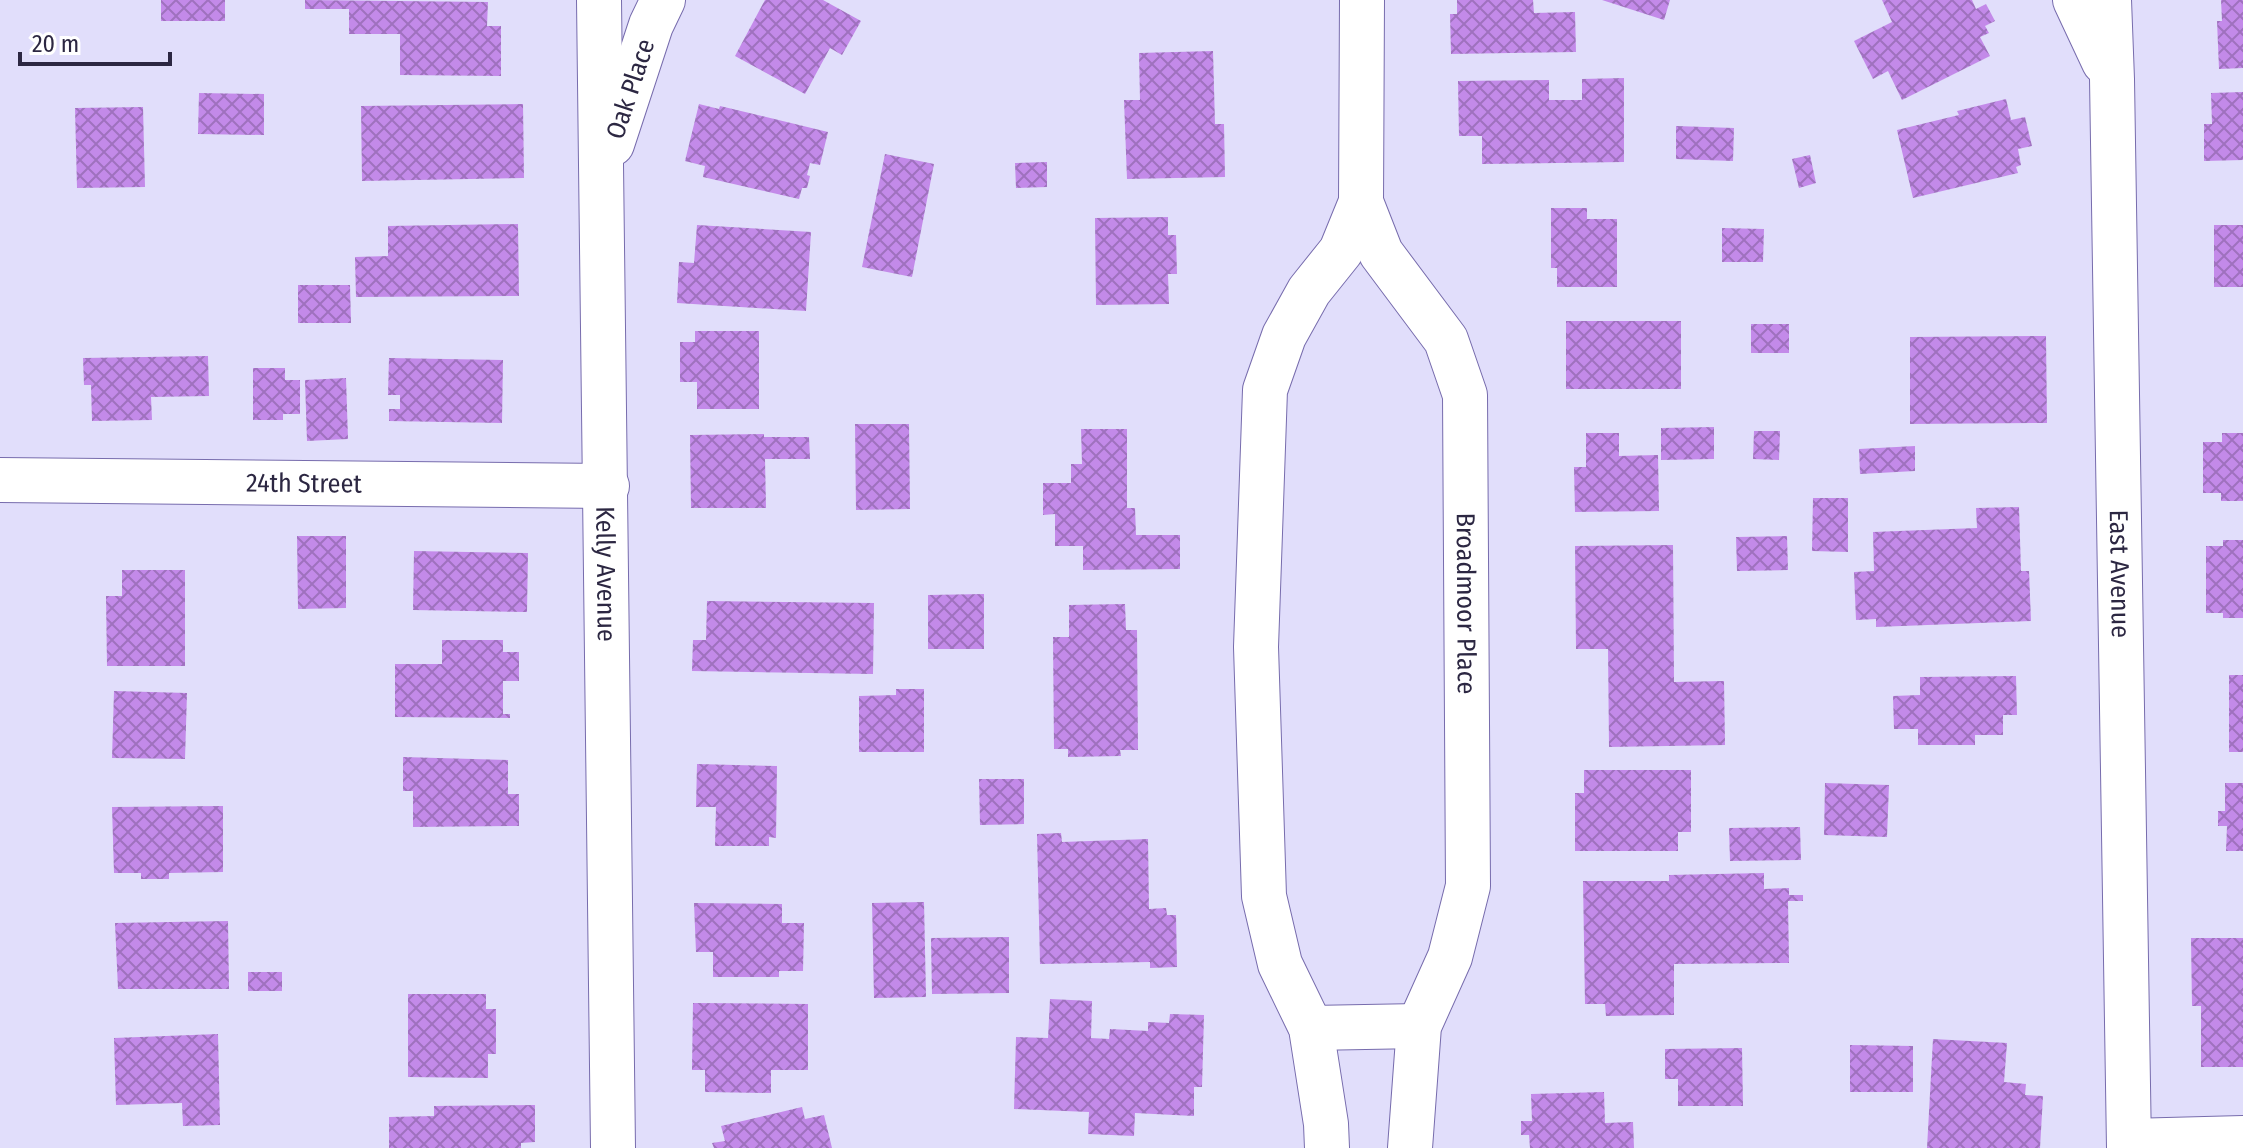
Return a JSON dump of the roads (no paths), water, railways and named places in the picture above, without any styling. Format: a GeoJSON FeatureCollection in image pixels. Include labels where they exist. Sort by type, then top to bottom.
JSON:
{"type":"FeatureCollection","features":[{"type":"Feature","properties":{"kind":"street","name":"Kelly Avenue"},"geometry":{"type":"LineString","coordinates":[[599,0],[613,1148]]}},
{"type":"Feature","properties":{"kind":"street","name":"Oak Place"},"geometry":{"type":"LineString","coordinates":[[600,180],[651,25],[663,0]]}},
{"type":"Feature","properties":{"kind":"street","name":"Broadmoor Place"},"geometry":{"type":"LineString","coordinates":[[1362,0],[1361,202],[1381,253],[1446,340],[1465,395],[1468,886],[1450,957],[1419,1026],[1410,1148]]}},
{"type":"Feature","properties":{"kind":"street"},"geometry":{"type":"LineString","coordinates":[[2075,0],[2112,79]]}},
{"type":"Feature","properties":{"kind":"street","name":"East Avenue"},"geometry":{"type":"LineString","coordinates":[[2109,0],[2129,1144]]}},
{"type":"Feature","properties":{"kind":"street","name":"Broadmoor Place"},"geometry":{"type":"LineString","coordinates":[[1327,1148],[1311,1028],[1280,964],[1264,896],[1256,647],[1265,390],[1284,336],[1309,291],[1341,251],[1361,202]]}},
{"type":"Feature","properties":{"kind":"street","name":"24th Street"},"geometry":{"type":"LineString","coordinates":[[0,480],[607,486]]}},
{"type":"Feature","properties":{"kind":"street"},"geometry":{"type":"LineString","coordinates":[[1311,1028],[1419,1026]]}},
{"type":"Feature","properties":{"kind":"street"},"geometry":{"type":"LineString","coordinates":[[2129,1144],[2243,1138]]}}]}
